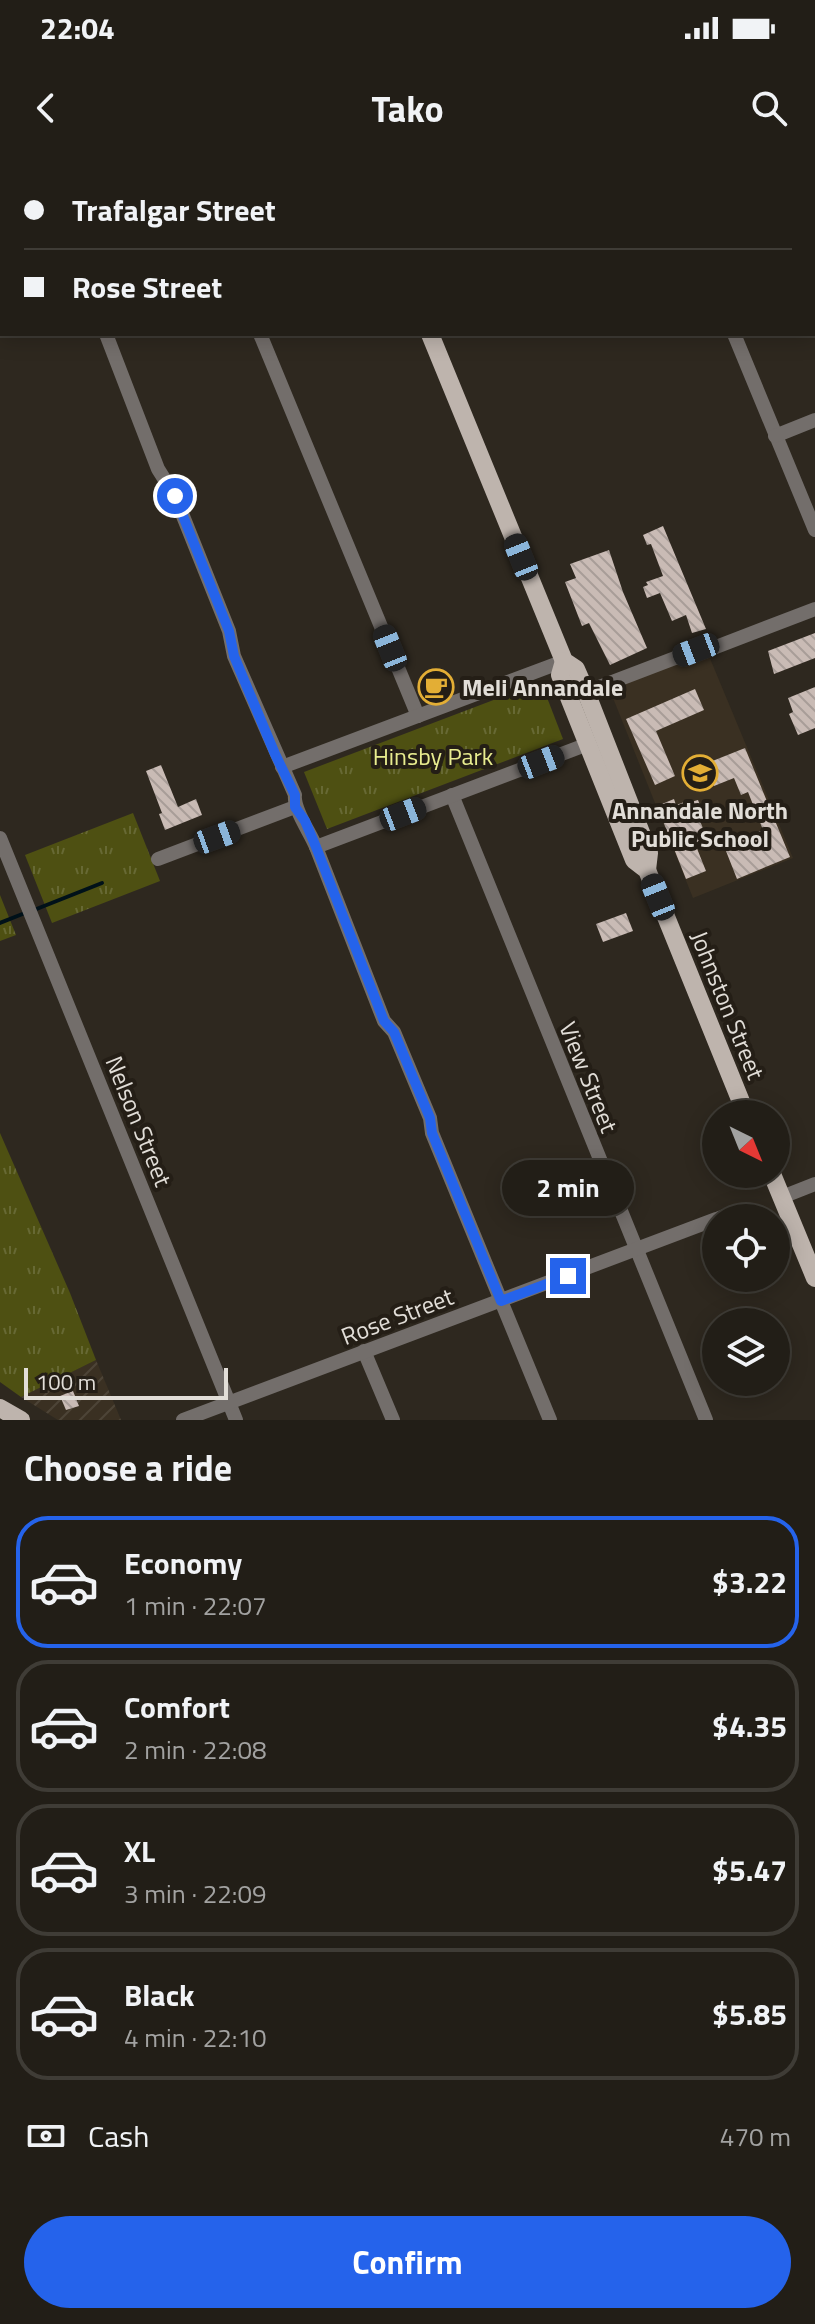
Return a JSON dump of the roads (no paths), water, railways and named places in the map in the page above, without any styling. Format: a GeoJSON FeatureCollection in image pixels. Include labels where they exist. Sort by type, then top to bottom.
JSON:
{"type":"FeatureCollection","features":[{"type":"Feature","properties":{"kind":"main road","name":"Johnston Street"},"geometry":{"type":"LineString","coordinates":[[431,336],[564,661],[576,669],[586,692],[649,853],[647,870],[740,1100]]}},
{"type":"Feature","properties":{"kind":"main road","name":"Johnston Street"},"geometry":{"type":"LineString","coordinates":[[564,661],[560,675],[634,860],[647,870]]}},
{"type":"Feature","properties":{"kind":"main road"},"geometry":{"type":"LineString","coordinates":[[778,1188],[815,1278]]}},
{"type":"Feature","properties":{"kind":"main road"},"geometry":{"type":"LineString","coordinates":[[0,1408],[19,1419]]}},
{"type":"Feature","properties":{"kind":"street"},"geometry":{"type":"LineString","coordinates":[[107,336],[158,469],[175,496],[229,631],[238,664],[295,795],[295,807],[305,821],[384,1021],[394,1032],[430,1118],[432,1133],[550,1420]]}},
{"type":"Feature","properties":{"kind":"street"},"geometry":{"type":"LineString","coordinates":[[261,336],[418,716]]}},
{"type":"Feature","properties":{"kind":"street"},"geometry":{"type":"LineString","coordinates":[[735,336],[815,530]]}},
{"type":"Feature","properties":{"kind":"street"},"geometry":{"type":"LineString","coordinates":[[775,436],[815,420]]}},
{"type":"Feature","properties":{"kind":"street"},"geometry":{"type":"LineString","coordinates":[[586,692],[815,609]]}},
{"type":"Feature","properties":{"kind":"street"},"geometry":{"type":"LineString","coordinates":[[282,767],[564,661]]}},
{"type":"Feature","properties":{"kind":"street"},"geometry":{"type":"LineString","coordinates":[[316,847],[588,744]]}},
{"type":"Feature","properties":{"kind":"street","name":"View Street"},"geometry":{"type":"LineString","coordinates":[[452,795],[706,1420]]}},
{"type":"Feature","properties":{"kind":"street"},"geometry":{"type":"LineString","coordinates":[[158,859],[295,807]]}},
{"type":"Feature","properties":{"kind":"street","name":"Nelson Street"},"geometry":{"type":"LineString","coordinates":[[0,838],[236,1420]]}},
{"type":"Feature","properties":{"kind":"street"},"geometry":{"type":"LineString","coordinates":[[782,1197],[815,1184]]}},
{"type":"Feature","properties":{"kind":"street","name":"Rose Street"},"geometry":{"type":"LineString","coordinates":[[183,1420],[702,1225]]}},
{"type":"Feature","properties":{"kind":"street"},"geometry":{"type":"LineString","coordinates":[[364,1351],[393,1420]]}},
{"type":"Feature","properties":{"kind":"waterway"},"geometry":{"type":"LineString","coordinates":[[34,910],[102,883]]}},
{"type":"Feature","properties":{"kind":"waterway"},"geometry":{"type":"LineString","coordinates":[[0,923],[25,913]]}},
{"type":"Feature","properties":{"kind":"place","name":"Meli Annandale"},"geometry":{"type":"Point","coordinates":[436,687]}},
{"type":"Feature","properties":{"kind":"place","name":"Annandale North Public School"},"geometry":{"type":"Point","coordinates":[700,773]}},
{"type":"Feature","properties":{"kind":"park label","name":"Hinsby Park"},"geometry":{"type":"Point","coordinates":[433,756]}}]}
